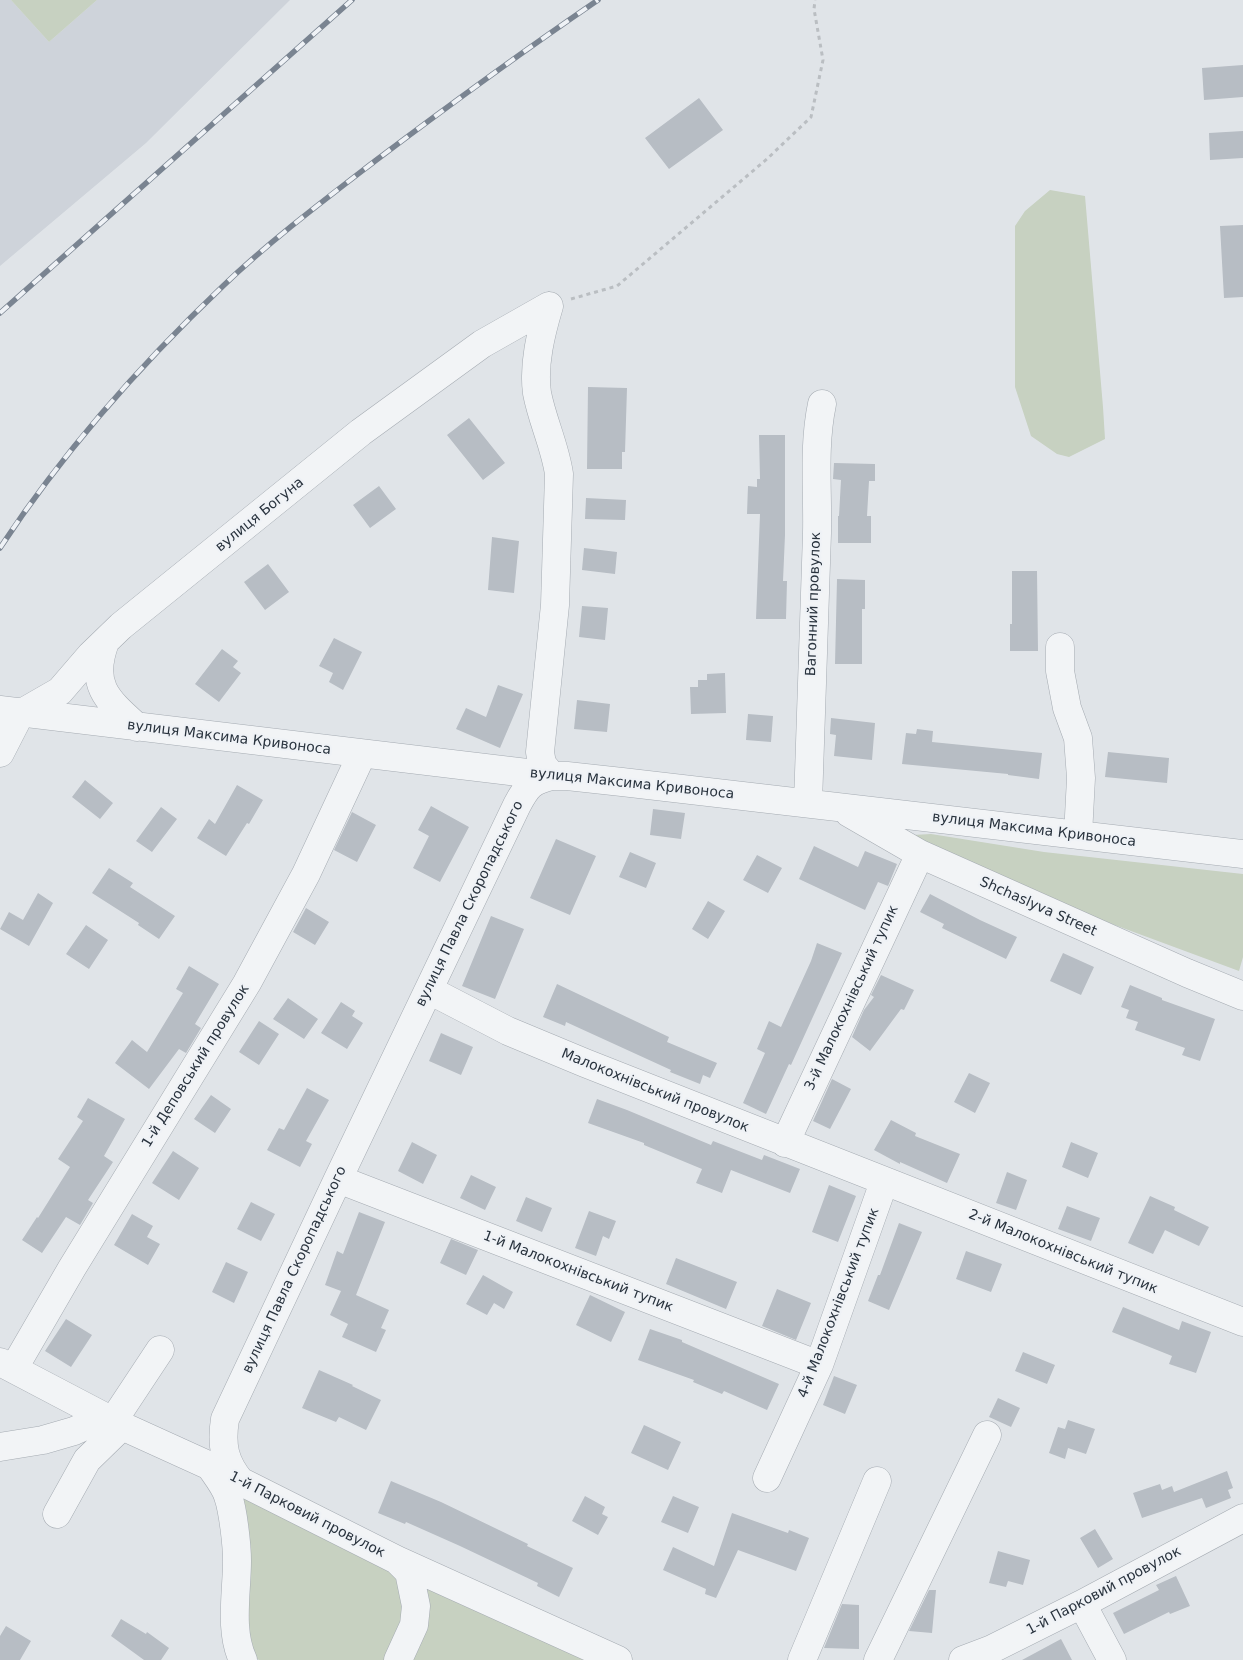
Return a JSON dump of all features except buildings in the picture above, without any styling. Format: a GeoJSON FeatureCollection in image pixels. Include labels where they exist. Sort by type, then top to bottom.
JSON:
{"type":"FeatureCollection","features":[{"type":"Feature","properties":{"kind":"street","name":"вулиця Богуна"},"geometry":{"type":"LineString","coordinates":[[10,712],[60,691],[122,626],[361,432],[482,344],[549,306]]}},
{"type":"Feature","properties":{"kind":"street"},"geometry":{"type":"LineString","coordinates":[[549,306],[542,333],[536,374],[538,394],[557,456],[559,474],[555,605],[540,752],[542,764],[552,776]]}},
{"type":"Feature","properties":{"kind":"street","name":"Вагонний провулок"},"geometry":{"type":"LineString","coordinates":[[808,804],[817,525],[816,449],[822,404]]}},
{"type":"Feature","properties":{"kind":"street"},"geometry":{"type":"LineString","coordinates":[[100,684],[99,663],[105,642]]}},
{"type":"Feature","properties":{"kind":"street"},"geometry":{"type":"LineString","coordinates":[[1060,647],[1060,671],[1067,708],[1078,738],[1081,778],[1078,835]]}},
{"type":"Feature","properties":{"kind":"street"},"geometry":{"type":"LineString","coordinates":[[68,682],[80,678],[90,679],[100,684],[117,709],[137,727]]}},
{"type":"Feature","properties":{"kind":"street"},"geometry":{"type":"LineString","coordinates":[[0,754],[10,712]]}},
{"type":"Feature","properties":{"kind":"street","name":"вулиця Максима Кривоноса"},"geometry":{"type":"LineString","coordinates":[[10,712],[552,776],[622,782],[1243,854]]}},
{"type":"Feature","properties":{"kind":"street","name":"1-й Деповський провулок"},"geometry":{"type":"LineString","coordinates":[[7,1365],[72,1268],[247,983],[306,874],[362,754]]}},
{"type":"Feature","properties":{"kind":"street","name":"вулиця Павла Скоропадського"},"geometry":{"type":"LineString","coordinates":[[241,1482],[232,1471],[226,1457],[222,1437],[225,1419],[338,1179],[527,788],[537,780],[552,776]]}},
{"type":"Feature","properties":{"kind":"street","name":"Shchaslyva Street"},"geometry":{"type":"LineString","coordinates":[[839,807],[920,854],[1243,996]]}},
{"type":"Feature","properties":{"kind":"street","name":"3-й Малокохнівський тупик"},"geometry":{"type":"LineString","coordinates":[[784,1143],[920,854]]}},
{"type":"Feature","properties":{"kind":"street","name":"Малокохнівський провулок"},"geometry":{"type":"LineString","coordinates":[[429,990],[508,1031],[884,1182]]}},
{"type":"Feature","properties":{"kind":"street","name":"1-й Малокохнівський тупик"},"geometry":{"type":"LineString","coordinates":[[338,1179],[819,1365]]}},
{"type":"Feature","properties":{"kind":"street","name":"2-й Малокохнівський тупик"},"geometry":{"type":"LineString","coordinates":[[884,1182],[1243,1322]]}},
{"type":"Feature","properties":{"kind":"street","name":"4-й Малокохнівський тупик"},"geometry":{"type":"LineString","coordinates":[[767,1478],[819,1365],[884,1182]]}},
{"type":"Feature","properties":{"kind":"street"},"geometry":{"type":"LineString","coordinates":[[57,1514],[87,1460],[160,1350]]}},
{"type":"Feature","properties":{"kind":"street","name":"1-й Парковий провулок"},"geometry":{"type":"LineString","coordinates":[[7,1365],[113,1421],[210,1466],[397,1560],[618,1660]]}},
{"type":"Feature","properties":{"kind":"street"},"geometry":{"type":"LineString","coordinates":[[0,1447],[43,1440],[113,1421]]}},
{"type":"Feature","properties":{"kind":"street"},"geometry":{"type":"LineString","coordinates":[[878,1660],[987,1435]]}},
{"type":"Feature","properties":{"kind":"street"},"geometry":{"type":"LineString","coordinates":[[210,1466],[228,1495],[237,1561],[235,1617],[240,1653],[244,1660]]}},
{"type":"Feature","properties":{"kind":"street"},"geometry":{"type":"LineString","coordinates":[[802,1660],[877,1481]]}},
{"type":"Feature","properties":{"kind":"street","name":"1-й Парковий провулок"},"geometry":{"type":"LineString","coordinates":[[963,1660],[992,1649],[1082,1604],[1243,1518]]}},
{"type":"Feature","properties":{"kind":"street"},"geometry":{"type":"LineString","coordinates":[[397,1560],[409,1572],[416,1606],[414,1625],[398,1660]]}},
{"type":"Feature","properties":{"kind":"street"},"geometry":{"type":"LineString","coordinates":[[1082,1604],[1112,1660]]}},
{"type":"Feature","properties":{"kind":"path"},"geometry":{"type":"LineString","coordinates":[[549,306],[617,286],[767,159],[811,117],[823,60],[814,9],[815,0]]}},
{"type":"Feature","properties":{"kind":"shaded area"},"geometry":{"type":"Polygon","coordinates":[[[0,0],[11,0],[49,42],[97,0],[290,0],[146,143],[0,266],[0,0]]]}},
{"type":"Feature","properties":{"kind":"green space"},"geometry":{"type":"Polygon","coordinates":[[[11,0],[97,0],[49,42],[11,0]]]}},
{"type":"Feature","properties":{"kind":"green space"},"geometry":{"type":"Polygon","coordinates":[[[1050,190],[1085,196],[1103,407],[1105,439],[1069,457],[1057,454],[1031,436],[1015,387],[1015,226],[1025,211],[1050,190]]]}},
{"type":"Feature","properties":{"kind":"green space"},"geometry":{"type":"Polygon","coordinates":[[[931,834],[1044,852],[1243,874],[1243,957],[1239,971],[1058,904],[915,843],[913,835],[931,834]]]}},
{"type":"Feature","properties":{"kind":"green space"},"geometry":{"type":"Polygon","coordinates":[[[240,1497],[283,1512],[393,1571],[469,1608],[592,1660],[259,1660],[256,1658],[241,1623],[240,1497]]]}},
{"type":"Feature","properties":{"kind":"railway"},"geometry":{"type":"LineString","coordinates":[[0,313],[352,0]]}},
{"type":"Feature","properties":{"kind":"railway"},"geometry":{"type":"LineString","coordinates":[[0,548],[24,512],[104,411],[162,347],[241,269],[375,161],[485,79],[598,0]]}}]}
